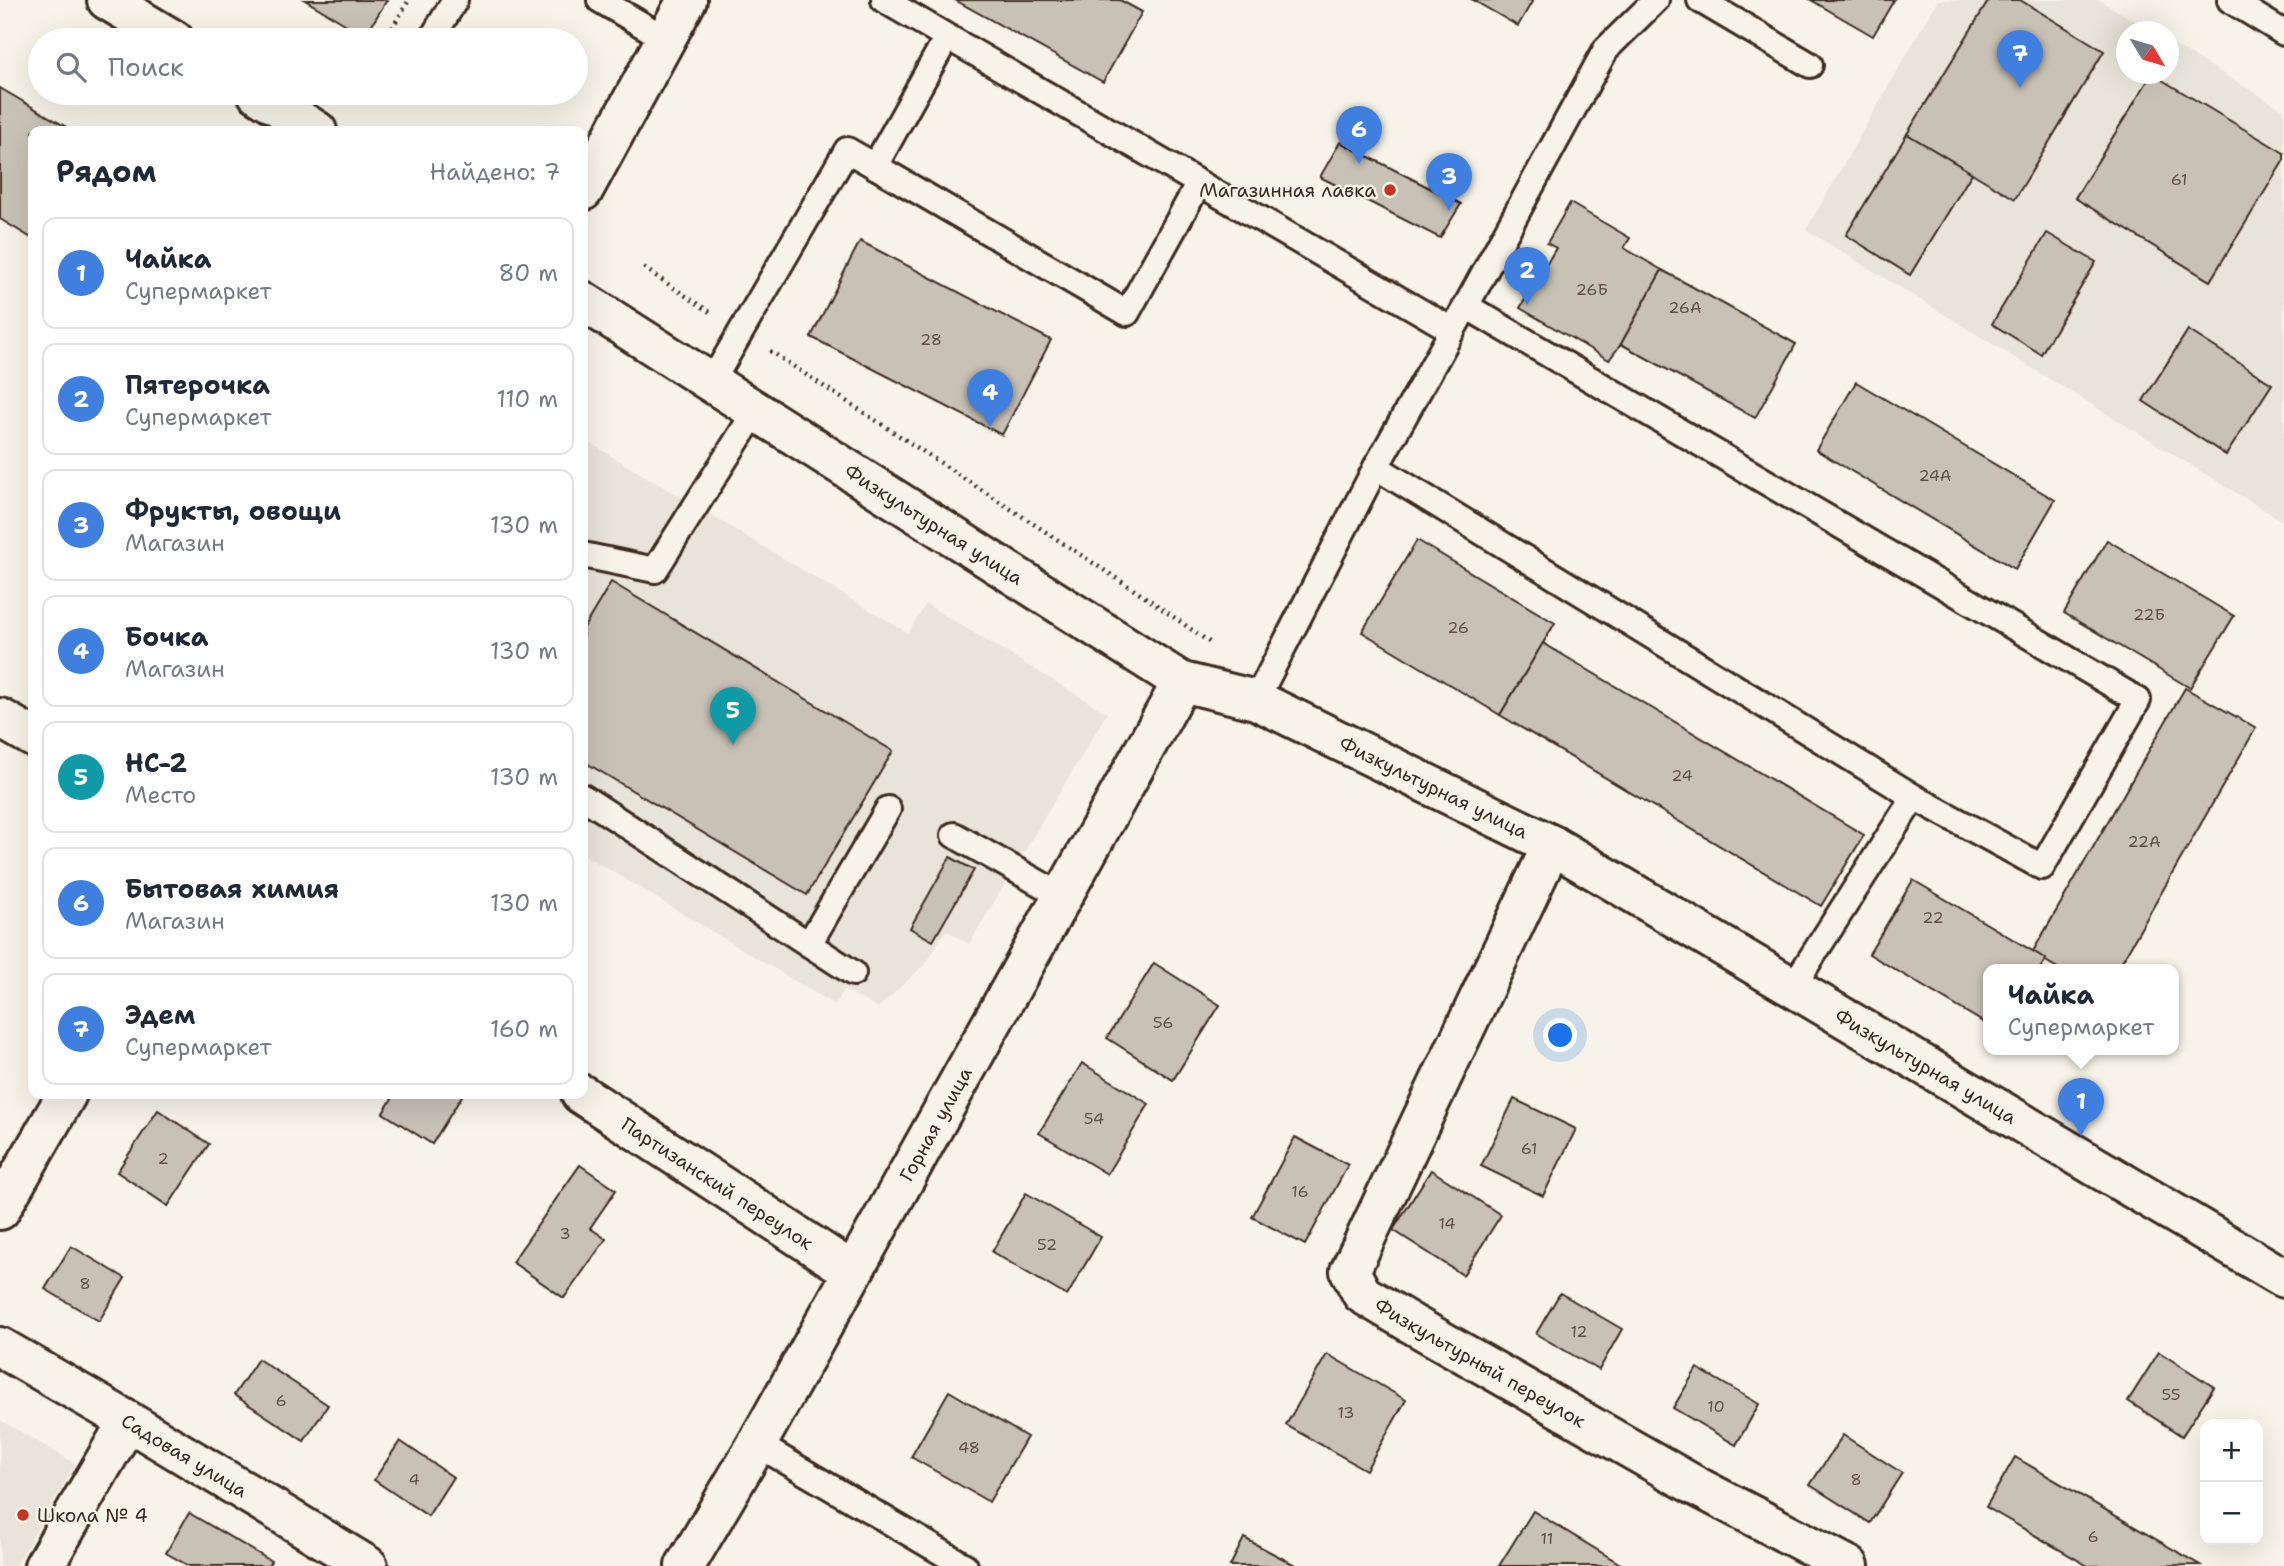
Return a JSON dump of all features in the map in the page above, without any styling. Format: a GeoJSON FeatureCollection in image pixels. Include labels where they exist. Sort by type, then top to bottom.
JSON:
{"type":"FeatureCollection","features":[{"type":"Feature","properties":{"kind":"street"},"geometry":{"type":"LineString","coordinates":[[107,0],[154,28]]}},
{"type":"Feature","properties":{"kind":"street"},"geometry":{"type":"LineString","coordinates":[[588,182],[687,0]]}},
{"type":"Feature","properties":{"kind":"street"},"geometry":{"type":"LineString","coordinates":[[276,105],[309,126]]}},
{"type":"Feature","properties":{"kind":"street","name":"Физкультурная улица"},"geometry":{"type":"LineString","coordinates":[[588,303],[1182,682],[1256,700],[1552,845],[2284,1278]]}},
{"type":"Feature","properties":{"kind":"street","name":"Горная улица"},"geometry":{"type":"LineString","coordinates":[[685,1566],[757,1444],[1182,682]]}},
{"type":"Feature","properties":{"kind":"street"},"geometry":{"type":"LineString","coordinates":[[0,718],[28,734]]}},
{"type":"Feature","properties":{"kind":"street","name":"Физкультурный переулок"},"geometry":{"type":"LineString","coordinates":[[1552,845],[1350,1271],[1362,1294],[1412,1324],[1694,1485],[1849,1566]]}},
{"type":"Feature","properties":{"kind":"street","name":"Партизанский переулок"},"geometry":{"type":"LineString","coordinates":[[588,1098],[853,1272]]}},
{"type":"Feature","properties":{"kind":"street"},"geometry":{"type":"LineString","coordinates":[[0,1210],[64,1099]]}},
{"type":"Feature","properties":{"kind":"street","name":"Садовая улица"},"geometry":{"type":"LineString","coordinates":[[0,1347],[368,1566]]}},
{"type":"Feature","properties":{"kind":"street"},"geometry":{"type":"LineString","coordinates":[[44,1566],[128,1421]]}},
{"type":"Feature","properties":{"kind":"lane"},"geometry":{"type":"LineString","coordinates":[[438,28],[455,0]]}},
{"type":"Feature","properties":{"kind":"lane"},"geometry":{"type":"LineString","coordinates":[[600,0],[666,39]]}},
{"type":"Feature","properties":{"kind":"lane"},"geometry":{"type":"LineString","coordinates":[[884,0],[1452,330]]}},
{"type":"Feature","properties":{"kind":"lane"},"geometry":{"type":"LineString","coordinates":[[1256,700],[1376,467],[1606,49],[1656,0]]}},
{"type":"Feature","properties":{"kind":"lane"},"geometry":{"type":"LineString","coordinates":[[1700,0],[1810,65]]}},
{"type":"Feature","properties":{"kind":"lane"},"geometry":{"type":"LineString","coordinates":[[2230,0],[2284,33]]}},
{"type":"Feature","properties":{"kind":"lane"},"geometry":{"type":"LineString","coordinates":[[875,166],[947,37]]}},
{"type":"Feature","properties":{"kind":"lane"},"geometry":{"type":"LineString","coordinates":[[711,383],[846,150],[1127,313],[1199,183]]}},
{"type":"Feature","properties":{"kind":"lane"},"geometry":{"type":"LineString","coordinates":[[1376,467],[1913,797],[2042,867],[2138,701],[1466,306]]}},
{"type":"Feature","properties":{"kind":"lane"},"geometry":{"type":"LineString","coordinates":[[588,556],[655,570],[755,412]]}},
{"type":"Feature","properties":{"kind":"lane"},"geometry":{"type":"LineString","coordinates":[[1792,988],[1913,797]]}},
{"type":"Feature","properties":{"kind":"lane"},"geometry":{"type":"LineString","coordinates":[[588,800],[853,973]]}},
{"type":"Feature","properties":{"kind":"lane"},"geometry":{"type":"LineString","coordinates":[[809,944],[888,809]]}},
{"type":"Feature","properties":{"kind":"lane"},"geometry":{"type":"LineString","coordinates":[[954,835],[1062,896]]}},
{"type":"Feature","properties":{"kind":"lane"},"geometry":{"type":"LineString","coordinates":[[757,1444],[965,1566]]}},
{"type":"Feature","properties":{"kind":"path"},"geometry":{"type":"LineString","coordinates":[[392,28],[409,0]]}},
{"type":"Feature","properties":{"kind":"path"},"geometry":{"type":"LineString","coordinates":[[644,268],[1210,643]]}},
{"type":"Feature","properties":{"kind":"shaded area"},"geometry":{"type":"Polygon","coordinates":[[[1938,0],[2099,0],[2135,21],[2116,21],[2116,84],[2179,84],[2179,48],[2284,110],[2284,522],[1806,230],[1938,0]]]}},
{"type":"Feature","properties":{"kind":"shaded area"},"geometry":{"type":"Polygon","coordinates":[[[588,442],[908,633],[926,604],[1107,713],[969,944],[946,930],[927,962],[878,1008],[844,990],[835,1005],[588,857],[588,442]]]}},
{"type":"Feature","properties":{"kind":"shaded area","name":"Школа № 4"},"geometry":{"type":"Polygon","coordinates":[[[0,1420],[76,1464],[15,1566],[0,1566],[0,1420]]]}},
{"type":"Feature","properties":{"kind":"building"},"geometry":{"type":"Polygon","coordinates":[[[305,0],[387,0],[370,28],[352,28],[305,0]]]}},
{"type":"Feature","properties":{"kind":"building"},"geometry":{"type":"Polygon","coordinates":[[[955,0],[1120,0],[1142,12],[1103,82],[955,0]]]}},
{"type":"Feature","properties":{"kind":"building"},"geometry":{"type":"Polygon","coordinates":[[[1473,0],[1533,0],[1518,26],[1473,0]]]}},
{"type":"Feature","properties":{"kind":"building"},"geometry":{"type":"Polygon","coordinates":[[[1811,0],[1894,0],[1873,36],[1811,0]]]}},
{"type":"Feature","properties":{"kind":"building"},"geometry":{"type":"Polygon","coordinates":[[[1989,0],[2020,0],[2104,51],[2015,199],[1907,134],[1989,0]]]}},
{"type":"Feature","properties":{"kind":"building"},"geometry":{"type":"Polygon","coordinates":[[[2146,84],[2169,84],[2284,153],[2284,160],[2210,281],[2075,198],[2146,84]]]}},
{"type":"Feature","properties":{"kind":"building"},"geometry":{"type":"Polygon","coordinates":[[[0,88],[65,126],[28,126],[28,236],[0,219],[0,88]]]}},
{"type":"Feature","properties":{"kind":"building"},"geometry":{"type":"Polygon","coordinates":[[[1907,134],[1972,173],[1910,275],[1846,235],[1907,134]]]}},
{"type":"Feature","properties":{"kind":"building","name":"Магазинная лавка"},"geometry":{"type":"Polygon","coordinates":[[[1340,142],[1461,204],[1440,238],[1320,177],[1340,142]]]}},
{"type":"Feature","properties":{"kind":"building"},"geometry":{"type":"Polygon","coordinates":[[[1570,203],[1630,238],[1624,248],[1662,270],[1621,344],[1609,360],[1520,308],[1556,248],[1547,243],[1570,203]]]}},
{"type":"Feature","properties":{"kind":"building"},"geometry":{"type":"Polygon","coordinates":[[[2047,233],[2096,262],[2041,354],[1992,324],[2047,233]]]}},
{"type":"Feature","properties":{"kind":"building"},"geometry":{"type":"Polygon","coordinates":[[[860,241],[1051,340],[1002,435],[811,337],[860,241]]]}},
{"type":"Feature","properties":{"kind":"building"},"geometry":{"type":"Polygon","coordinates":[[[1662,270],[1796,344],[1755,418],[1621,344],[1662,270]]]}},
{"type":"Feature","properties":{"kind":"building"},"geometry":{"type":"Polygon","coordinates":[[[2188,330],[2272,384],[2226,455],[2143,401],[2188,330]]]}},
{"type":"Feature","properties":{"kind":"building"},"geometry":{"type":"Polygon","coordinates":[[[1856,382],[2055,500],[2015,569],[1816,450],[1856,382]]]}},
{"type":"Feature","properties":{"kind":"building"},"geometry":{"type":"Polygon","coordinates":[[[1417,540],[1555,623],[1500,715],[1362,632],[1417,540]]]}},
{"type":"Feature","properties":{"kind":"building"},"geometry":{"type":"Polygon","coordinates":[[[2107,540],[2234,616],[2190,688],[2064,613],[2107,540]]]}},
{"type":"Feature","properties":{"kind":"building"},"geometry":{"type":"Polygon","coordinates":[[[611,582],[893,751],[807,895],[588,764],[588,621],[611,582]]]}},
{"type":"Feature","properties":{"kind":"building"},"geometry":{"type":"Polygon","coordinates":[[[1543,643],[1864,835],[1821,906],[1500,715],[1543,643]]]}},
{"type":"Feature","properties":{"kind":"building"},"geometry":{"type":"Polygon","coordinates":[[[2185,688],[2256,728],[2120,964],[2051,964],[2032,953],[2185,688]]]}},
{"type":"Feature","properties":{"kind":"building"},"geometry":{"type":"Polygon","coordinates":[[[950,857],[974,870],[933,941],[910,928],[950,857]]]}},
{"type":"Feature","properties":{"kind":"building"},"geometry":{"type":"Polygon","coordinates":[[[1913,880],[2046,959],[2043,964],[1983,964],[1983,1022],[1869,954],[1913,880]]]}},
{"type":"Feature","properties":{"kind":"building"},"geometry":{"type":"Polygon","coordinates":[[[1154,963],[1220,1005],[1173,1080],[1107,1038],[1154,963]]]}},
{"type":"Feature","properties":{"kind":"building"},"geometry":{"type":"Polygon","coordinates":[[[1082,1063],[1149,1104],[1107,1174],[1039,1133],[1082,1063]]]}},
{"type":"Feature","properties":{"kind":"building"},"geometry":{"type":"Polygon","coordinates":[[[392,1099],[460,1099],[432,1144],[383,1113],[392,1099]]]}},
{"type":"Feature","properties":{"kind":"building"},"geometry":{"type":"Polygon","coordinates":[[[1514,1099],[1576,1129],[1543,1196],[1481,1166],[1514,1099]]]}},
{"type":"Feature","properties":{"kind":"building"},"geometry":{"type":"Polygon","coordinates":[[[158,1110],[209,1144],[168,1206],[117,1172],[158,1110]]]}},
{"type":"Feature","properties":{"kind":"building"},"geometry":{"type":"Polygon","coordinates":[[[1295,1137],[1348,1165],[1305,1245],[1252,1217],[1295,1137]]]}},
{"type":"Feature","properties":{"kind":"building"},"geometry":{"type":"Polygon","coordinates":[[[580,1165],[616,1190],[590,1228],[606,1239],[564,1298],[512,1262],[580,1165]]]}},
{"type":"Feature","properties":{"kind":"building"},"geometry":{"type":"Polygon","coordinates":[[[1431,1170],[1501,1215],[1463,1275],[1393,1230],[1431,1170]]]}},
{"type":"Feature","properties":{"kind":"building"},"geometry":{"type":"Polygon","coordinates":[[[1026,1193],[1101,1237],[1067,1296],[992,1252],[1026,1193]]]}},
{"type":"Feature","properties":{"kind":"building"},"geometry":{"type":"Polygon","coordinates":[[[71,1246],[125,1278],[99,1321],[45,1289],[71,1246]]]}},
{"type":"Feature","properties":{"kind":"building"},"geometry":{"type":"Polygon","coordinates":[[[1560,1293],[1622,1329],[1599,1370],[1536,1334],[1560,1293]]]}},
{"type":"Feature","properties":{"kind":"building"},"geometry":{"type":"Polygon","coordinates":[[[2159,1352],[2214,1387],[2182,1436],[2128,1401],[2159,1352]]]}},
{"type":"Feature","properties":{"kind":"building"},"geometry":{"type":"Polygon","coordinates":[[[1327,1354],[1406,1400],[1366,1470],[1286,1425],[1327,1354]]]}},
{"type":"Feature","properties":{"kind":"building"},"geometry":{"type":"Polygon","coordinates":[[[258,1359],[328,1405],[304,1441],[234,1395],[258,1359]]]}},
{"type":"Feature","properties":{"kind":"building"},"geometry":{"type":"Polygon","coordinates":[[[1697,1368],[1759,1404],[1736,1445],[1673,1408],[1697,1368]]]}},
{"type":"Feature","properties":{"kind":"building"},"geometry":{"type":"Polygon","coordinates":[[[949,1391],[1027,1437],[989,1502],[911,1457],[949,1391]]]}},
{"type":"Feature","properties":{"kind":"building"},"geometry":{"type":"Polygon","coordinates":[[[1843,1435],[1902,1473],[1870,1523],[1810,1485],[1843,1435]]]}},
{"type":"Feature","properties":{"kind":"building"},"geometry":{"type":"Polygon","coordinates":[[[400,1441],[453,1477],[428,1516],[374,1480],[400,1441]]]}},
{"type":"Feature","properties":{"kind":"building"},"geometry":{"type":"Polygon","coordinates":[[[2015,1457],[2200,1565],[2088,1566],[1986,1507],[2015,1457]]]}},
{"type":"Feature","properties":{"kind":"building"},"geometry":{"type":"Polygon","coordinates":[[[1533,1511],[1622,1565],[1622,1566],[1499,1566],[1533,1511]]]}},
{"type":"Feature","properties":{"kind":"building"},"geometry":{"type":"Polygon","coordinates":[[[189,1513],[271,1561],[268,1566],[189,1566],[166,1553],[189,1513]]]}},
{"type":"Feature","properties":{"kind":"building"},"geometry":{"type":"Polygon","coordinates":[[[1244,1538],[1297,1566],[1230,1566],[1244,1538]]]}},
{"type":"Feature","properties":{"kind":"place","name":"Эдем"},"geometry":{"type":"Point","coordinates":[2020,88]}},
{"type":"Feature","properties":{"kind":"place","name":"Бытовая химия"},"geometry":{"type":"Point","coordinates":[1359,164]}},
{"type":"Feature","properties":{"kind":"place","name":"Магазинная лавка"},"geometry":{"type":"Point","coordinates":[1390,190]}},
{"type":"Feature","properties":{"kind":"place","name":"Фрукты, овощи"},"geometry":{"type":"Point","coordinates":[1449,211]}},
{"type":"Feature","properties":{"kind":"place","name":"Пятерочка"},"geometry":{"type":"Point","coordinates":[1527,305]}},
{"type":"Feature","properties":{"kind":"place","name":"Бочка"},"geometry":{"type":"Point","coordinates":[990,427]}},
{"type":"Feature","properties":{"kind":"place","name":"НС-2"},"geometry":{"type":"Point","coordinates":[733,745]}},
{"type":"Feature","properties":{"kind":"place","name":"Чайка"},"geometry":{"type":"Point","coordinates":[2081,1136]}},
{"type":"Feature","properties":{"kind":"place","name":"Школа № 4"},"geometry":{"type":"Point","coordinates":[23,1515]}}]}
